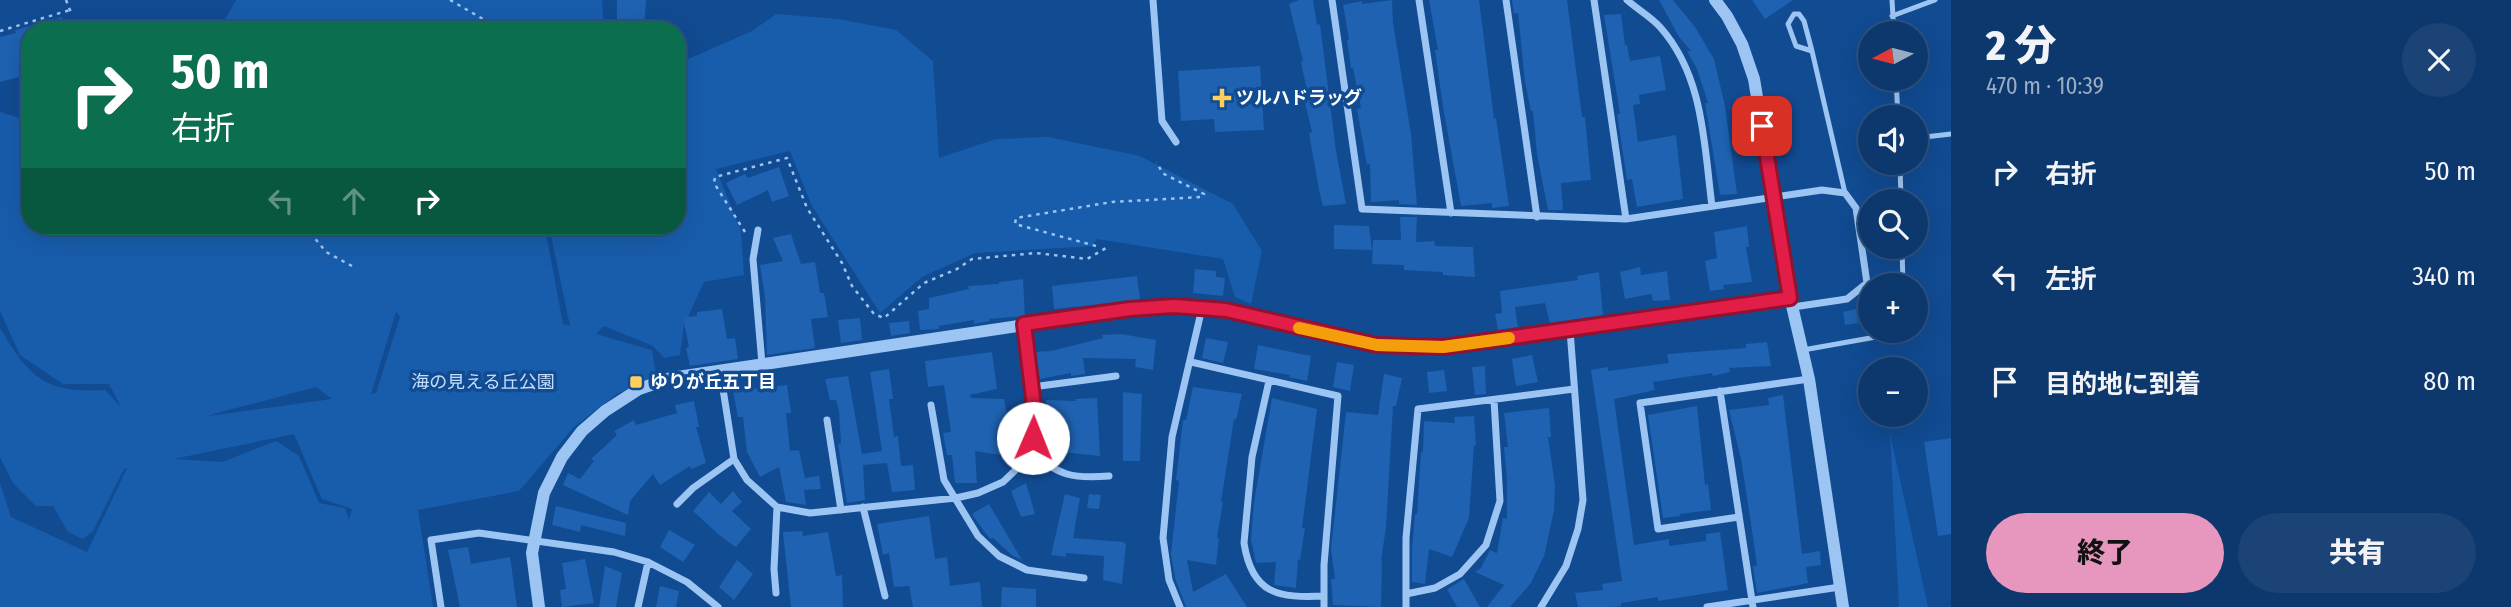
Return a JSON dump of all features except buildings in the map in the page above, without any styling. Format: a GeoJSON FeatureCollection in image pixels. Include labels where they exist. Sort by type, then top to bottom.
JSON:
{"type":"FeatureCollection","features":[{"type":"Feature","properties":{"kind":"street"},"geometry":{"type":"LineString","coordinates":[[1153,0],[1162,121],[1176,142]]}},
{"type":"Feature","properties":{"kind":"street"},"geometry":{"type":"LineString","coordinates":[[539,607],[531,553],[544,493],[562,457],[582,430],[605,411],[639,389],[671,379],[1130,309],[1174,306],[1226,310],[1377,345],[1443,347],[1791,302],[1847,299],[1867,283],[1856,208],[1845,193],[1822,190],[1626,219],[1362,209],[1332,0]]}},
{"type":"Feature","properties":{"kind":"street"},"geometry":{"type":"LineString","coordinates":[[1419,0],[1451,213]]}},
{"type":"Feature","properties":{"kind":"street"},"geometry":{"type":"LineString","coordinates":[[1506,0],[1537,217]]}},
{"type":"Feature","properties":{"kind":"street"},"geometry":{"type":"LineString","coordinates":[[1594,0],[1626,219]]}},
{"type":"Feature","properties":{"kind":"street"},"geometry":{"type":"LineString","coordinates":[[1627,0],[1660,26],[1685,63],[1698,100],[1712,206]]}},
{"type":"Feature","properties":{"kind":"street"},"geometry":{"type":"LineString","coordinates":[[1715,0],[1742,44],[1754,79],[1791,302],[1809,379],[1843,607]]}},
{"type":"Feature","properties":{"kind":"street"},"geometry":{"type":"LineString","coordinates":[[758,230],[754,253],[762,364]]}},
{"type":"Feature","properties":{"kind":"street"},"geometry":{"type":"LineString","coordinates":[[1180,607],[1168,580],[1163,537],[1172,437],[1202,308]]}},
{"type":"Feature","properties":{"kind":"street"},"geometry":{"type":"LineString","coordinates":[[720,370],[734,459],[747,480],[777,507],[810,513],[956,498],[978,493],[1003,482],[1029,457],[1036,423],[1024,324]]}},
{"type":"Feature","properties":{"kind":"street"},"geometry":{"type":"LineString","coordinates":[[1541,607],[1566,566],[1583,500],[1570,330]]}},
{"type":"Feature","properties":{"kind":"street"},"geometry":{"type":"LineString","coordinates":[[1191,362],[1338,396],[1324,565],[1324,607]]}},
{"type":"Feature","properties":{"kind":"street"},"geometry":{"type":"LineString","coordinates":[[1032,387],[1116,376]]}},
{"type":"Feature","properties":{"kind":"street"},"geometry":{"type":"LineString","coordinates":[[1740,517],[1658,529],[1640,403],[1809,379]]}},
{"type":"Feature","properties":{"kind":"street"},"geometry":{"type":"LineString","coordinates":[[1269,381],[1252,457],[1244,543],[1246,557],[1252,573],[1263,586],[1283,596],[1324,596]]}},
{"type":"Feature","properties":{"kind":"street"},"geometry":{"type":"LineString","coordinates":[[1406,607],[1406,538],[1418,409],[1574,389]]}},
{"type":"Feature","properties":{"kind":"street"},"geometry":{"type":"LineString","coordinates":[[1720,391],[1752,604]]}},
{"type":"Feature","properties":{"kind":"street"},"geometry":{"type":"LineString","coordinates":[[1406,594],[1434,588],[1460,574],[1486,545],[1500,501],[1494,400]]}},
{"type":"Feature","properties":{"kind":"street"},"geometry":{"type":"LineString","coordinates":[[931,405],[944,480],[978,536],[999,556],[1027,570],[1084,578]]}},
{"type":"Feature","properties":{"kind":"street"},"geometry":{"type":"LineString","coordinates":[[827,420],[841,510]]}},
{"type":"Feature","properties":{"kind":"street"},"geometry":{"type":"LineString","coordinates":[[1030,454],[1069,476],[1109,476]]}},
{"type":"Feature","properties":{"kind":"street"},"geometry":{"type":"LineString","coordinates":[[677,504],[693,488],[734,459]]}},
{"type":"Feature","properties":{"kind":"street"},"geometry":{"type":"LineString","coordinates":[[776,593],[774,569],[777,507]]}},
{"type":"Feature","properties":{"kind":"street"},"geometry":{"type":"LineString","coordinates":[[863,507],[885,596]]}},
{"type":"Feature","properties":{"kind":"street"},"geometry":{"type":"LineString","coordinates":[[440,607],[431,540],[479,533],[614,552],[648,562],[687,582],[709,604],[718,607]]}},
{"type":"Feature","properties":{"kind":"street"},"geometry":{"type":"LineString","coordinates":[[638,607],[648,562]]}},
{"type":"Feature","properties":{"kind":"street"},"geometry":{"type":"LineString","coordinates":[[1707,607],[1752,604],[1840,587]]}},
{"type":"Feature","properties":{"kind":"lane"},"geometry":{"type":"LineString","coordinates":[[1892,0],[1893,21]]}},
{"type":"Feature","properties":{"kind":"lane"},"geometry":{"type":"LineString","coordinates":[[1892,16],[1935,0]]}},
{"type":"Feature","properties":{"kind":"lane"},"geometry":{"type":"LineString","coordinates":[[1812,51],[1797,46],[1788,24],[1794,14],[1799,14],[1804,21],[1812,51],[1845,193]]}},
{"type":"Feature","properties":{"kind":"lane"},"geometry":{"type":"LineString","coordinates":[[1928,137],[1951,134]]}},
{"type":"Feature","properties":{"kind":"lane"},"geometry":{"type":"LineString","coordinates":[[1803,350],[1858,341]]}},
{"type":"Feature","properties":{"kind":"path"},"geometry":{"type":"LineString","coordinates":[[66,0],[72,15]]}},
{"type":"Feature","properties":{"kind":"path"},"geometry":{"type":"LineString","coordinates":[[450,0],[486,21]]}},
{"type":"Feature","properties":{"kind":"path"},"geometry":{"type":"LineString","coordinates":[[33,21],[70,10]]}},
{"type":"Feature","properties":{"kind":"path"},"geometry":{"type":"LineString","coordinates":[[0,31],[21,25]]}},
{"type":"Feature","properties":{"kind":"path"},"geometry":{"type":"LineString","coordinates":[[754,253],[743,226],[714,183],[715,177],[787,158],[807,208],[842,263],[852,286],[874,314],[884,318],[924,283],[957,269],[972,259],[1037,253],[1087,258],[1105,248]]}},
{"type":"Feature","properties":{"kind":"path"},"geometry":{"type":"LineString","coordinates":[[1096,246],[1015,224],[1016,218],[1112,202],[1202,197],[1204,194],[1162,173],[1157,162]]}},
{"type":"Feature","properties":{"kind":"path"},"geometry":{"type":"LineString","coordinates":[[312,235],[326,252],[352,266]]}},
{"type":"Feature","properties":{"kind":"green space"},"geometry":{"type":"Polygon","coordinates":[[[236,0],[602,0],[603,21],[224,21],[236,0]]]}},
{"type":"Feature","properties":{"kind":"green space","name":"海の見える丘公園"},"geometry":{"type":"Polygon","coordinates":[[[776,14],[838,19],[896,30],[933,61],[939,158],[996,139],[1048,137],[1140,156],[1233,204],[1262,251],[1251,304],[1235,297],[1223,259],[1097,239],[1092,246],[975,253],[922,277],[880,313],[812,206],[790,151],[716,169],[741,231],[744,275],[704,282],[684,325],[680,355],[664,358],[653,346],[604,326],[596,334],[652,350],[656,375],[617,394],[574,427],[519,491],[418,510],[433,607],[0,607],[0,483],[11,517],[87,552],[127,468],[124,469],[93,531],[83,539],[68,532],[53,506],[36,506],[13,483],[0,457],[0,328],[20,359],[41,379],[67,389],[105,390],[121,407],[109,384],[63,384],[20,355],[0,311],[0,112],[21,118],[21,235],[546,235],[563,324],[570,326],[551,235],[686,235],[686,60],[752,31],[776,14]],[[396,312],[371,394],[376,393],[400,317],[396,312]],[[316,387],[210,415],[209,416],[332,399],[316,387]],[[294,434],[174,459],[222,462],[276,441],[299,456],[319,503],[345,508],[349,520],[352,509],[322,499],[294,434]]]}},
{"type":"Feature","properties":{"kind":"green space"},"geometry":{"type":"Polygon","coordinates":[[[1890,434],[1928,607],[1899,607],[1890,434]]]}},
{"type":"Feature","properties":{"kind":"slow traffic"},"geometry":{"type":"LineString","coordinates":[[1299,328],[1377,345],[1443,347],[1509,338]]}},
{"type":"Feature","properties":{"kind":"place","name":"ツルハドラッグ"},"geometry":{"type":"Point","coordinates":[1222,98]}},
{"type":"Feature","properties":{"kind":"place","name":"ゆりが丘五丁目"},"geometry":{"type":"Point","coordinates":[636,382]}},
{"type":"Feature","properties":{"kind":"route"},"geometry":{"type":"LineString","coordinates":[[1033,438],[1036,423],[1024,324],[1130,309],[1174,306],[1226,310],[1377,345],[1443,347],[1790,298],[1762,126]]}}]}
